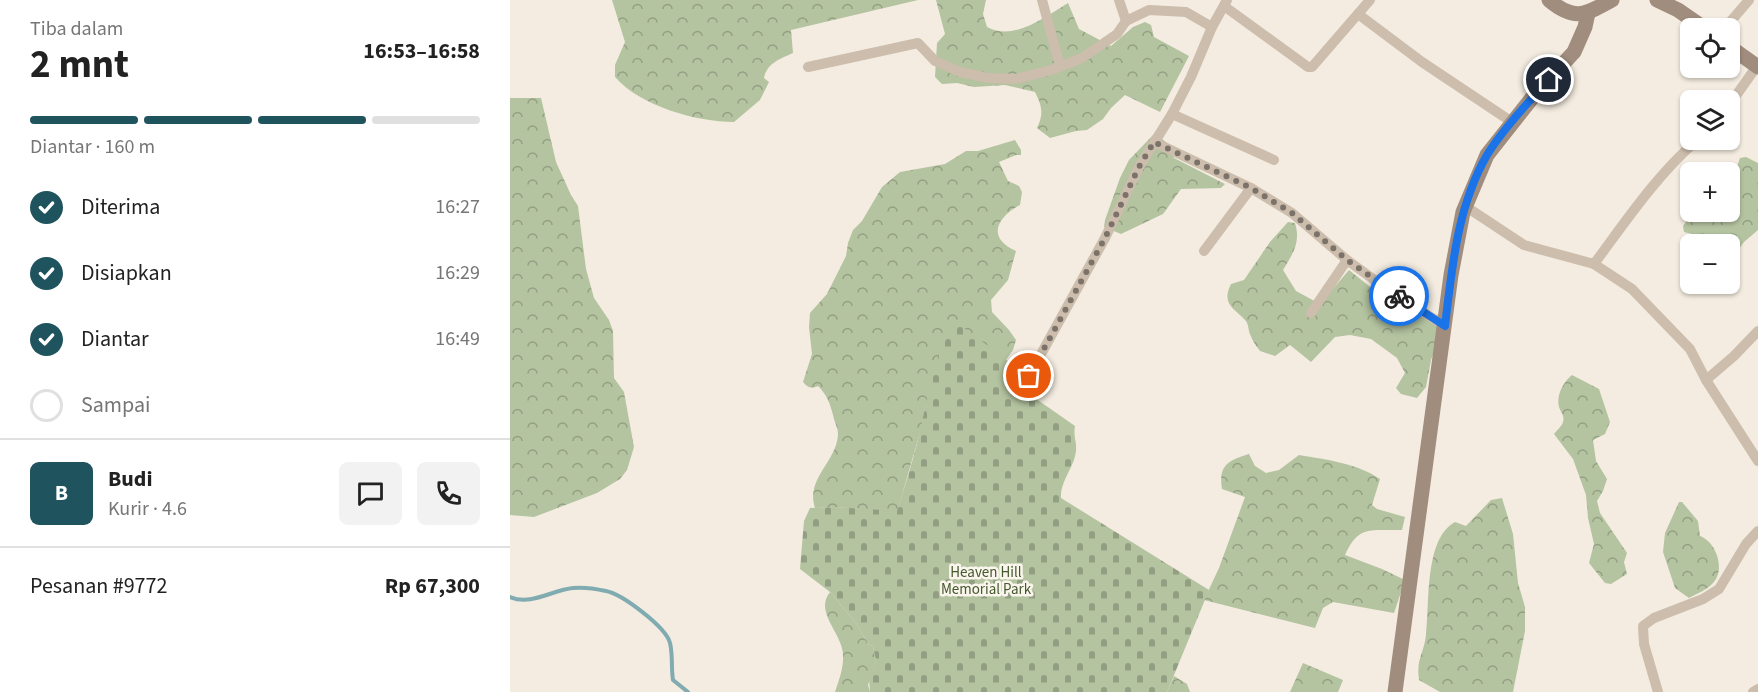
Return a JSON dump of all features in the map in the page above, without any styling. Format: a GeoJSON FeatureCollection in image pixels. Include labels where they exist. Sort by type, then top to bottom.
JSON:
{"type":"FeatureCollection","features":[{"type":"Feature","properties":{"kind":"street"},"geometry":{"type":"LineString","coordinates":[[1042,0],[1060,66]]}},
{"type":"Feature","properties":{"kind":"street"},"geometry":{"type":"LineString","coordinates":[[1119,0],[1126,21]]}},
{"type":"Feature","properties":{"kind":"street"},"geometry":{"type":"LineString","coordinates":[[1029,376],[1100,247],[1139,167],[1172,114],[1191,77],[1212,27],[1226,3],[1308,67],[1312,67],[1370,0]]}},
{"type":"Feature","properties":{"kind":"street"},"geometry":{"type":"LineString","coordinates":[[1549,0],[1568,12],[1588,13],[1612,0]]}},
{"type":"Feature","properties":{"kind":"street"},"geometry":{"type":"LineString","coordinates":[[1657,0],[1690,18]]}},
{"type":"Feature","properties":{"kind":"street"},"geometry":{"type":"LineString","coordinates":[[1734,18],[1749,0]]}},
{"type":"Feature","properties":{"kind":"street"},"geometry":{"type":"LineString","coordinates":[[808,67],[918,43],[935,61],[960,72],[988,78],[1016,79],[1082,58],[1117,34],[1126,21],[1149,10],[1186,12],[1212,27]]}},
{"type":"Feature","properties":{"kind":"street"},"geometry":{"type":"LineString","coordinates":[[1395,692],[1451,275],[1465,206],[1487,155],[1512,122],[1574,52],[1585,27],[1588,13]]}},
{"type":"Feature","properties":{"kind":"street"},"geometry":{"type":"LineString","coordinates":[[1358,14],[1422,62],[1512,122]]}},
{"type":"Feature","properties":{"kind":"street"},"geometry":{"type":"LineString","coordinates":[[1740,54],[1757,67],[1740,90]]}},
{"type":"Feature","properties":{"kind":"street"},"geometry":{"type":"LineString","coordinates":[[1172,114],[1274,160]]}},
{"type":"Feature","properties":{"kind":"street"},"geometry":{"type":"LineString","coordinates":[[1154,142],[1251,188],[1292,213],[1347,260],[1445,326]]}},
{"type":"Feature","properties":{"kind":"street"},"geometry":{"type":"LineString","coordinates":[[1594,264],[1653,185],[1687,150]]}},
{"type":"Feature","properties":{"kind":"street"},"geometry":{"type":"LineString","coordinates":[[1204,252],[1251,188]]}},
{"type":"Feature","properties":{"kind":"street"},"geometry":{"type":"LineString","coordinates":[[1465,206],[1524,245],[1594,264],[1632,289],[1690,349],[1706,380],[1758,461]]}},
{"type":"Feature","properties":{"kind":"street"},"geometry":{"type":"LineString","coordinates":[[1311,313],[1347,260]]}},
{"type":"Feature","properties":{"kind":"street"},"geometry":{"type":"LineString","coordinates":[[1706,380],[1758,331]]}},
{"type":"Feature","properties":{"kind":"street"},"geometry":{"type":"LineString","coordinates":[[1658,692],[1644,644],[1643,626],[1654,618],[1703,599],[1719,589],[1746,544],[1758,531]]}},
{"type":"Feature","properties":{"kind":"street"},"geometry":{"type":"LineString","coordinates":[[1753,692],[1758,689]]}},
{"type":"Feature","properties":{"kind":"green space"},"geometry":{"type":"Polygon","coordinates":[[[612,0],[918,0],[791,30],[793,53],[775,62],[768,69],[764,78],[769,82],[760,100],[734,122],[703,119],[654,104],[626,87],[615,77],[615,65],[625,42],[612,0]]]}},
{"type":"Feature","properties":{"kind":"green space"},"geometry":{"type":"Polygon","coordinates":[[[936,0],[986,0],[983,14],[987,27],[997,31],[1029,26],[1068,3],[1079,29],[1111,46],[1133,27],[1145,22],[1151,25],[1154,37],[1189,56],[1160,112],[1125,95],[1103,119],[1087,130],[1050,138],[1037,128],[1041,110],[1035,92],[1005,85],[974,87],[957,83],[942,84],[935,77],[937,43],[945,34],[936,0]]]}},
{"type":"Feature","properties":{"kind":"green space"},"geometry":{"type":"Polygon","coordinates":[[[510,98],[541,98],[556,162],[578,206],[586,269],[594,298],[609,320],[613,331],[614,378],[624,392],[634,447],[627,470],[620,479],[597,493],[534,517],[510,515],[510,98]]]}},
{"type":"Feature","properties":{"kind":"green space"},"geometry":{"type":"Polygon","coordinates":[[[1155,133],[1167,143],[1174,158],[1225,184],[1221,188],[1181,189],[1163,214],[1121,234],[1104,227],[1120,178],[1129,160],[1155,133]]]}},
{"type":"Feature","properties":{"kind":"green space"},"geometry":{"type":"Polygon","coordinates":[[[1015,140],[1021,150],[1021,155],[999,162],[1008,181],[1019,186],[1022,192],[1020,205],[1005,215],[998,228],[998,234],[1007,246],[1016,251],[1008,280],[991,300],[992,312],[1016,340],[1013,350],[1006,360],[988,347],[926,404],[897,512],[835,507],[815,508],[814,488],[837,443],[838,433],[831,407],[824,393],[818,386],[806,386],[803,382],[812,354],[810,313],[827,294],[846,256],[853,230],[862,221],[882,187],[900,172],[945,164],[966,151],[978,151],[1015,140]]]}},
{"type":"Feature","properties":{"kind":"green space"},"geometry":{"type":"Polygon","coordinates":[[[1746,157],[1758,163],[1758,230],[1740,247],[1740,234],[1684,232],[1683,226],[1686,222],[1740,222],[1740,158],[1746,157]]]}},
{"type":"Feature","properties":{"kind":"green space"},"geometry":{"type":"Polygon","coordinates":[[[1288,222],[1295,223],[1297,236],[1293,253],[1283,270],[1296,291],[1320,304],[1349,270],[1369,286],[1427,320],[1441,313],[1442,331],[1431,360],[1426,387],[1417,398],[1401,394],[1396,388],[1405,373],[1397,358],[1371,339],[1350,335],[1335,337],[1311,362],[1290,345],[1275,356],[1260,351],[1257,347],[1246,322],[1230,305],[1228,291],[1231,284],[1244,280],[1270,242],[1288,222]]]}},
{"type":"Feature","properties":{"kind":"green space","name":"Heaven Hill Memorial Park"},"geometry":{"type":"Polygon","coordinates":[[[959,324],[1021,371],[1030,382],[1032,396],[1075,426],[1076,451],[1061,492],[1061,498],[1209,590],[1167,692],[870,692],[869,679],[876,661],[873,646],[868,644],[856,623],[830,592],[800,569],[804,521],[810,508],[835,507],[897,511],[915,451],[937,359],[950,334],[959,324]]]}},
{"type":"Feature","properties":{"kind":"green space"},"geometry":{"type":"Polygon","coordinates":[[[1572,375],[1599,389],[1610,422],[1605,434],[1593,440],[1596,461],[1607,479],[1597,501],[1600,513],[1627,553],[1624,562],[1627,574],[1611,584],[1605,583],[1589,563],[1594,544],[1586,495],[1573,459],[1554,434],[1562,425],[1563,420],[1558,403],[1559,394],[1572,375]]]}},
{"type":"Feature","properties":{"kind":"green space"},"geometry":{"type":"Polygon","coordinates":[[[1249,454],[1255,466],[1266,473],[1279,470],[1299,455],[1351,466],[1380,479],[1372,505],[1377,509],[1405,517],[1402,530],[1367,531],[1355,538],[1345,555],[1405,580],[1394,613],[1333,602],[1323,608],[1315,628],[1204,600],[1219,568],[1245,497],[1222,489],[1222,474],[1226,465],[1231,461],[1249,454]]]}},
{"type":"Feature","properties":{"kind":"green space"},"geometry":{"type":"Polygon","coordinates":[[[1502,498],[1513,534],[1518,583],[1525,607],[1525,631],[1513,692],[1440,692],[1419,680],[1418,673],[1426,635],[1433,557],[1445,530],[1455,522],[1466,526],[1491,500],[1502,498]]]}},
{"type":"Feature","properties":{"kind":"green space"},"geometry":{"type":"Polygon","coordinates":[[[1679,502],[1682,502],[1698,521],[1700,536],[1711,544],[1719,564],[1719,571],[1713,583],[1689,598],[1675,588],[1663,552],[1665,533],[1679,502]]]}},
{"type":"Feature","properties":{"kind":"green space"},"geometry":{"type":"Polygon","coordinates":[[[830,592],[856,623],[868,644],[873,646],[876,661],[868,685],[870,692],[835,692],[842,669],[843,654],[825,607],[830,592]]]}},
{"type":"Feature","properties":{"kind":"green space"},"geometry":{"type":"Polygon","coordinates":[[[1303,663],[1343,680],[1338,692],[1290,692],[1303,663]]]}},
{"type":"Feature","properties":{"kind":"green space"},"geometry":{"type":"Polygon","coordinates":[[[1174,676],[1187,684],[1190,692],[1167,692],[1174,676]]]}},
{"type":"Feature","properties":{"kind":"waterway"},"geometry":{"type":"LineString","coordinates":[[510,597],[534,599],[573,588],[613,593],[642,612],[667,636],[671,648],[673,680],[688,692]]}},
{"type":"Feature","properties":{"kind":"way so far"},"geometry":{"type":"LineString","coordinates":[[1029,376],[1105,238],[1139,167],[1154,142],[1251,188],[1292,213],[1347,260],[1399,296]]}},
{"type":"Feature","properties":{"kind":"route"},"geometry":{"type":"LineString","coordinates":[[1399,296],[1445,326],[1451,275],[1463,212],[1473,185],[1487,155],[1549,80]]}}]}
